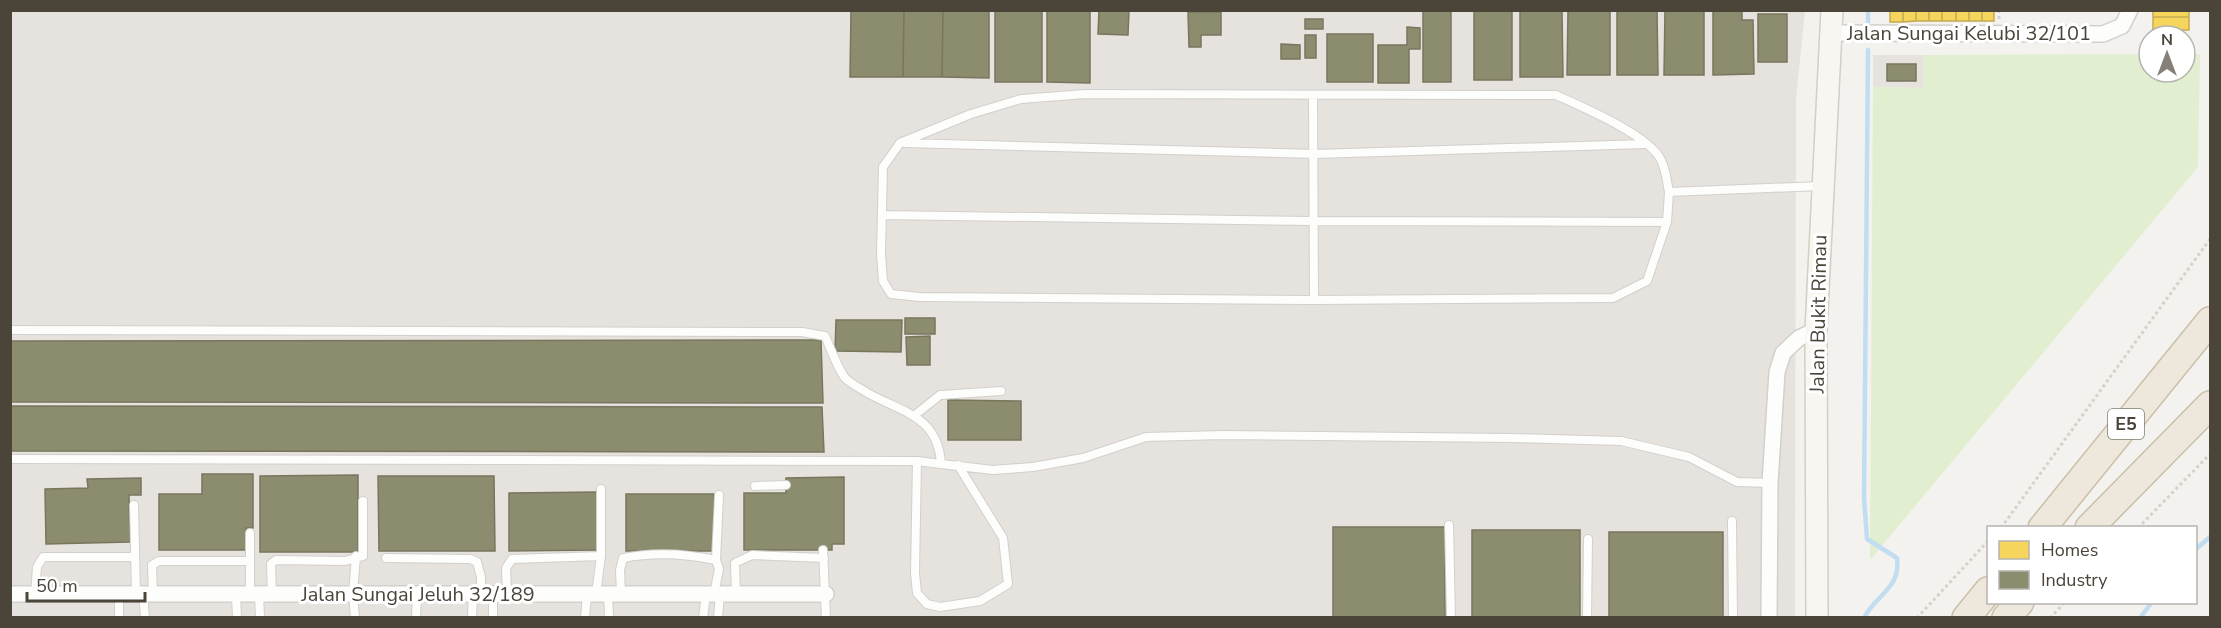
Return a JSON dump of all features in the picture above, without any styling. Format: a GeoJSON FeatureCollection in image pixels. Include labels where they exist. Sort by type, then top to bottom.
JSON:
{"type":"FeatureCollection","features":[{"type":"Feature","properties":{"kind":"highway","name":"E5"},"geometry":{"type":"LineString","coordinates":[[2044,526],[2211,321]]}},
{"type":"Feature","properties":{"kind":"highway","name":"E5"},"geometry":{"type":"LineString","coordinates":[[2092,526],[2211,405]]}},
{"type":"Feature","properties":{"kind":"highway"},"geometry":{"type":"LineString","coordinates":[[1966,618],[1987,593]]}},
{"type":"Feature","properties":{"kind":"highway"},"geometry":{"type":"LineString","coordinates":[[2006,618],[2019,604]]}},
{"type":"Feature","properties":{"kind":"street","name":"Jalan Bukit Rimau"},"geometry":{"type":"LineString","coordinates":[[1817,618],[1816,330],[1832,10]]}},
{"type":"Feature","properties":{"kind":"street","name":"Jalan Sungai Kelubi 32/101"},"geometry":{"type":"LineString","coordinates":[[1832,33],[2103,34],[2122,26],[2130,10]]}},
{"type":"Feature","properties":{"kind":"street"},"geometry":{"type":"LineString","coordinates":[[1769,618],[1770,483],[1777,372],[1783,353],[1799,338],[1816,330]]}},
{"type":"Feature","properties":{"kind":"street","name":"Jalan Sungai Jeluh 32/189"},"geometry":{"type":"LineString","coordinates":[[10,594],[826,594]]}},
{"type":"Feature","properties":{"kind":"lane"},"geometry":{"type":"LineString","coordinates":[[1085,94],[1313,95],[1556,95],[1615,122],[1661,159],[1669,192],[1667,222],[1647,281],[1613,298],[1314,300],[920,297],[891,294],[883,281],[881,254],[883,168],[900,143],[971,114],[1021,99],[1085,94]]}},
{"type":"Feature","properties":{"kind":"lane"},"geometry":{"type":"LineString","coordinates":[[1313,95],[1314,300]]}},
{"type":"Feature","properties":{"kind":"lane"},"geometry":{"type":"LineString","coordinates":[[900,143],[1315,154],[1645,144]]}},
{"type":"Feature","properties":{"kind":"lane"},"geometry":{"type":"LineString","coordinates":[[1669,192],[1822,186]]}},
{"type":"Feature","properties":{"kind":"lane"},"geometry":{"type":"LineString","coordinates":[[882,215],[1313,221],[1667,222]]}},
{"type":"Feature","properties":{"kind":"lane"},"geometry":{"type":"LineString","coordinates":[[10,330],[802,332],[825,336],[846,379],[877,400],[915,415],[929,428],[940,449],[941,464]]}},
{"type":"Feature","properties":{"kind":"lane"},"geometry":{"type":"LineString","coordinates":[[915,415],[940,395],[1001,391]]}},
{"type":"Feature","properties":{"kind":"lane"},"geometry":{"type":"LineString","coordinates":[[10,459],[916,461],[993,470],[1033,467],[1083,458],[1146,437],[1223,435],[1511,438],[1622,441],[1689,457],[1737,482],[1770,483]]}},
{"type":"Feature","properties":{"kind":"lane"},"geometry":{"type":"LineString","coordinates":[[916,461],[915,573],[917,593],[927,604],[940,607],[980,601],[1008,584],[1003,538],[958,465]]}},
{"type":"Feature","properties":{"kind":"lane"},"geometry":{"type":"LineString","coordinates":[[755,486],[786,485]]}},
{"type":"Feature","properties":{"kind":"lane"},"geometry":{"type":"LineString","coordinates":[[601,489],[603,594],[609,618]]}},
{"type":"Feature","properties":{"kind":"lane"},"geometry":{"type":"LineString","coordinates":[[718,618],[719,569],[716,560],[719,495]]}},
{"type":"Feature","properties":{"kind":"lane"},"geometry":{"type":"LineString","coordinates":[[237,618],[271,564],[276,560],[345,561],[356,556],[363,556],[363,501]]}},
{"type":"Feature","properties":{"kind":"lane"},"geometry":{"type":"LineString","coordinates":[[134,504],[135,557],[144,594],[145,618]]}},
{"type":"Feature","properties":{"kind":"lane"},"geometry":{"type":"LineString","coordinates":[[1732,521],[1733,618]]}},
{"type":"Feature","properties":{"kind":"lane"},"geometry":{"type":"LineString","coordinates":[[1449,525],[1451,618]]}},
{"type":"Feature","properties":{"kind":"lane"},"geometry":{"type":"LineString","coordinates":[[250,533],[250,561],[260,618]]}},
{"type":"Feature","properties":{"kind":"lane"},"geometry":{"type":"LineString","coordinates":[[1587,618],[1588,539]]}},
{"type":"Feature","properties":{"kind":"lane"},"geometry":{"type":"LineString","coordinates":[[703,618],[735,563],[752,555],[824,554],[826,618]]}},
{"type":"Feature","properties":{"kind":"lane"},"geometry":{"type":"LineString","coordinates":[[585,618],[620,570],[623,558],[637,555],[695,556],[716,560]]}},
{"type":"Feature","properties":{"kind":"lane"},"geometry":{"type":"LineString","coordinates":[[355,618],[353,594],[356,556]]}},
{"type":"Feature","properties":{"kind":"lane"},"geometry":{"type":"LineString","coordinates":[[472,618],[513,559],[601,556]]}},
{"type":"Feature","properties":{"kind":"lane"},"geometry":{"type":"LineString","coordinates":[[35,594],[37,567],[43,557],[135,557]]}},
{"type":"Feature","properties":{"kind":"lane"},"geometry":{"type":"LineString","coordinates":[[386,558],[470,559],[477,562],[493,618]]}},
{"type":"Feature","properties":{"kind":"lane"},"geometry":{"type":"LineString","coordinates":[[144,594],[152,565],[159,561],[250,561]]}},
{"type":"Feature","properties":{"kind":"lane"},"geometry":{"type":"LineString","coordinates":[[119,594],[119,618]]}},
{"type":"Feature","properties":{"kind":"lane"},"geometry":{"type":"LineString","coordinates":[[416,618],[417,594]]}},
{"type":"Feature","properties":{"kind":"path"},"geometry":{"type":"LineString","coordinates":[[2002,526],[2211,239]]}},
{"type":"Feature","properties":{"kind":"path"},"geometry":{"type":"LineString","coordinates":[[2140,526],[2211,454]]}},
{"type":"Feature","properties":{"kind":"path"},"geometry":{"type":"LineString","coordinates":[[1917,618],[1987,543]]}},
{"type":"Feature","properties":{"kind":"path"},"geometry":{"type":"LineString","coordinates":[[2050,618],[2064,604]]}},
{"type":"Feature","properties":{"kind":"shaded area"},"geometry":{"type":"Polygon","coordinates":[[[10,11],[1805,11],[1796,99],[1795,617],[11,617],[10,11]]]}},
{"type":"Feature","properties":{"kind":"shaded area"},"geometry":{"type":"Polygon","coordinates":[[[1873,55],[1923,55],[1924,88],[1873,87],[1873,55]]]}},
{"type":"Feature","properties":{"kind":"green space"},"geometry":{"type":"Polygon","coordinates":[[[2137,54],[2137,84],[2197,84],[2197,54],[2200,54],[2198,167],[1870,560],[1873,87],[1923,88],[1923,55],[2137,54]]]}},
{"type":"Feature","properties":{"kind":"building: Homes"},"geometry":{"type":"Polygon","coordinates":[[[1890,10],[1903,10],[1903,22],[1890,22],[1890,10]]]}},
{"type":"Feature","properties":{"kind":"building: Homes"},"geometry":{"type":"Polygon","coordinates":[[[1903,10],[1916,10],[1916,21],[1903,22],[1903,10]]]}},
{"type":"Feature","properties":{"kind":"building: Homes"},"geometry":{"type":"Polygon","coordinates":[[[1916,10],[1929,10],[1929,21],[1916,21],[1916,10]]]}},
{"type":"Feature","properties":{"kind":"building: Homes"},"geometry":{"type":"Polygon","coordinates":[[[1929,10],[1942,10],[1942,21],[1929,21],[1929,10]]]}},
{"type":"Feature","properties":{"kind":"building: Homes"},"geometry":{"type":"Polygon","coordinates":[[[1942,10],[1956,10],[1956,21],[1942,21],[1942,10]]]}},
{"type":"Feature","properties":{"kind":"building: Homes"},"geometry":{"type":"Polygon","coordinates":[[[1956,10],[1969,10],[1969,21],[1956,21],[1956,10]]]}},
{"type":"Feature","properties":{"kind":"building: Homes"},"geometry":{"type":"Polygon","coordinates":[[[1969,10],[1982,10],[1982,21],[1969,21],[1969,10]]]}},
{"type":"Feature","properties":{"kind":"building: Homes"},"geometry":{"type":"Polygon","coordinates":[[[1982,10],[1994,10],[1994,21],[1982,21],[1982,10]]]}},
{"type":"Feature","properties":{"kind":"building: Homes"},"geometry":{"type":"Polygon","coordinates":[[[2153,10],[2189,10],[2189,17],[2153,17],[2153,10]]]}},
{"type":"Feature","properties":{"kind":"building: Homes"},"geometry":{"type":"Polygon","coordinates":[[[2153,17],[2189,17],[2189,24],[2153,24],[2153,17]]]}},
{"type":"Feature","properties":{"kind":"building: Industry"},"geometry":{"type":"Polygon","coordinates":[[[851,10],[904,10],[903,77],[850,77],[851,10]]]}},
{"type":"Feature","properties":{"kind":"building: Industry"},"geometry":{"type":"Polygon","coordinates":[[[904,10],[943,10],[942,77],[903,77],[904,10]]]}},
{"type":"Feature","properties":{"kind":"building: Industry"},"geometry":{"type":"Polygon","coordinates":[[[943,10],[989,10],[989,78],[942,77],[943,10]]]}},
{"type":"Feature","properties":{"kind":"building: Industry"},"geometry":{"type":"Polygon","coordinates":[[[995,10],[1042,10],[1042,82],[995,82],[995,10]]]}},
{"type":"Feature","properties":{"kind":"building: Industry"},"geometry":{"type":"Polygon","coordinates":[[[1047,10],[1090,10],[1090,83],[1047,82],[1047,10]]]}},
{"type":"Feature","properties":{"kind":"building: Industry"},"geometry":{"type":"Polygon","coordinates":[[[1099,10],[1129,10],[1128,35],[1098,34],[1099,10]]]}},
{"type":"Feature","properties":{"kind":"building: Industry"},"geometry":{"type":"Polygon","coordinates":[[[1423,10],[1451,10],[1451,82],[1423,82],[1423,10]]]}},
{"type":"Feature","properties":{"kind":"building: Industry"},"geometry":{"type":"Polygon","coordinates":[[[1474,10],[1512,10],[1512,80],[1474,80],[1474,10]]]}},
{"type":"Feature","properties":{"kind":"building: Industry"},"geometry":{"type":"Polygon","coordinates":[[[1520,10],[1562,10],[1563,77],[1520,77],[1520,10]]]}},
{"type":"Feature","properties":{"kind":"building: Industry"},"geometry":{"type":"Polygon","coordinates":[[[1568,10],[1610,10],[1610,75],[1567,75],[1568,10]]]}},
{"type":"Feature","properties":{"kind":"building: Industry"},"geometry":{"type":"Polygon","coordinates":[[[1617,10],[1657,10],[1658,75],[1617,75],[1617,10]]]}},
{"type":"Feature","properties":{"kind":"building: Industry"},"geometry":{"type":"Polygon","coordinates":[[[1665,10],[1704,10],[1704,75],[1664,75],[1665,10]]]}},
{"type":"Feature","properties":{"kind":"building: Industry"},"geometry":{"type":"Polygon","coordinates":[[[1713,10],[1742,10],[1742,20],[1753,20],[1754,74],[1713,75],[1713,10]]]}},
{"type":"Feature","properties":{"kind":"building: Industry"},"geometry":{"type":"Polygon","coordinates":[[[1188,12],[1221,12],[1221,35],[1201,35],[1201,47],[1189,47],[1188,12]]]}},
{"type":"Feature","properties":{"kind":"building: Industry"},"geometry":{"type":"Polygon","coordinates":[[[1758,14],[1787,14],[1787,62],[1758,62],[1758,14]]]}},
{"type":"Feature","properties":{"kind":"building: Industry"},"geometry":{"type":"Polygon","coordinates":[[[1305,19],[1323,19],[1323,29],[1305,29],[1305,19]]]}},
{"type":"Feature","properties":{"kind":"building: Industry"},"geometry":{"type":"Polygon","coordinates":[[[1407,27],[1420,28],[1420,49],[1409,49],[1409,83],[1378,83],[1378,45],[1407,45],[1407,27]]]}},
{"type":"Feature","properties":{"kind":"building: Industry"},"geometry":{"type":"Polygon","coordinates":[[[1327,34],[1373,34],[1373,82],[1327,82],[1327,34]]]}},
{"type":"Feature","properties":{"kind":"building: Industry"},"geometry":{"type":"Polygon","coordinates":[[[1305,35],[1316,35],[1316,58],[1305,58],[1305,35]]]}},
{"type":"Feature","properties":{"kind":"building: Industry"},"geometry":{"type":"Polygon","coordinates":[[[1281,44],[1300,45],[1300,59],[1281,59],[1281,44]]]}},
{"type":"Feature","properties":{"kind":"building: Industry"},"geometry":{"type":"Polygon","coordinates":[[[1887,64],[1916,64],[1916,81],[1887,81],[1887,64]]]}},
{"type":"Feature","properties":{"kind":"building: Industry"},"geometry":{"type":"Polygon","coordinates":[[[905,318],[935,318],[935,334],[905,334],[905,318]]]}},
{"type":"Feature","properties":{"kind":"building: Industry"},"geometry":{"type":"Polygon","coordinates":[[[836,320],[902,320],[901,352],[835,351],[836,320]]]}},
{"type":"Feature","properties":{"kind":"building: Industry"},"geometry":{"type":"Polygon","coordinates":[[[930,336],[930,365],[907,365],[906,337],[930,336]]]}},
{"type":"Feature","properties":{"kind":"building: Industry"},"geometry":{"type":"Polygon","coordinates":[[[821,340],[823,403],[10,402],[10,341],[821,340]]]}},
{"type":"Feature","properties":{"kind":"building: Industry"},"geometry":{"type":"Polygon","coordinates":[[[948,400],[1021,401],[1021,440],[948,440],[948,400]]]}},
{"type":"Feature","properties":{"kind":"building: Industry"},"geometry":{"type":"Polygon","coordinates":[[[10,406],[822,407],[824,452],[10,451],[10,406]]]}},
{"type":"Feature","properties":{"kind":"building: Industry"},"geometry":{"type":"Polygon","coordinates":[[[202,474],[253,474],[253,528],[246,528],[246,550],[159,550],[159,494],[202,494],[202,474]]]}},
{"type":"Feature","properties":{"kind":"building: Industry"},"geometry":{"type":"Polygon","coordinates":[[[358,475],[358,552],[260,552],[260,476],[358,475]]]}},
{"type":"Feature","properties":{"kind":"building: Industry"},"geometry":{"type":"Polygon","coordinates":[[[378,476],[494,476],[495,551],[379,551],[378,476]]]}},
{"type":"Feature","properties":{"kind":"building: Industry"},"geometry":{"type":"Polygon","coordinates":[[[844,477],[844,544],[832,544],[832,550],[744,550],[744,493],[786,493],[786,478],[844,477]]]}},
{"type":"Feature","properties":{"kind":"building: Industry"},"geometry":{"type":"Polygon","coordinates":[[[141,478],[141,495],[129,495],[130,542],[46,544],[45,489],[88,488],[87,479],[141,478]]]}},
{"type":"Feature","properties":{"kind":"building: Industry"},"geometry":{"type":"Polygon","coordinates":[[[598,492],[598,550],[509,551],[509,493],[598,492]]]}},
{"type":"Feature","properties":{"kind":"building: Industry"},"geometry":{"type":"Polygon","coordinates":[[[626,494],[714,494],[713,551],[626,551],[626,494]]]}},
{"type":"Feature","properties":{"kind":"building: Industry"},"geometry":{"type":"Polygon","coordinates":[[[1333,527],[1445,527],[1445,618],[1333,618],[1333,527]]]}},
{"type":"Feature","properties":{"kind":"building: Industry"},"geometry":{"type":"Polygon","coordinates":[[[1472,530],[1580,530],[1580,618],[1472,618],[1472,530]]]}},
{"type":"Feature","properties":{"kind":"building: Industry"},"geometry":{"type":"Polygon","coordinates":[[[1609,532],[1723,532],[1723,618],[1609,618],[1609,532]]]}},
{"type":"Feature","properties":{"kind":"waterway"},"geometry":{"type":"LineString","coordinates":[[1868,10],[1868,25]]}},
{"type":"Feature","properties":{"kind":"waterway"},"geometry":{"type":"LineString","coordinates":[[1864,618],[1891,584],[1897,568],[1897,558],[1867,539],[1864,497],[1868,50]]}},
{"type":"Feature","properties":{"kind":"waterway"},"geometry":{"type":"LineString","coordinates":[[2197,548],[2210,537]]}},
{"type":"Feature","properties":{"kind":"waterway"},"geometry":{"type":"LineString","coordinates":[[2140,618],[2150,604]]}}]}
